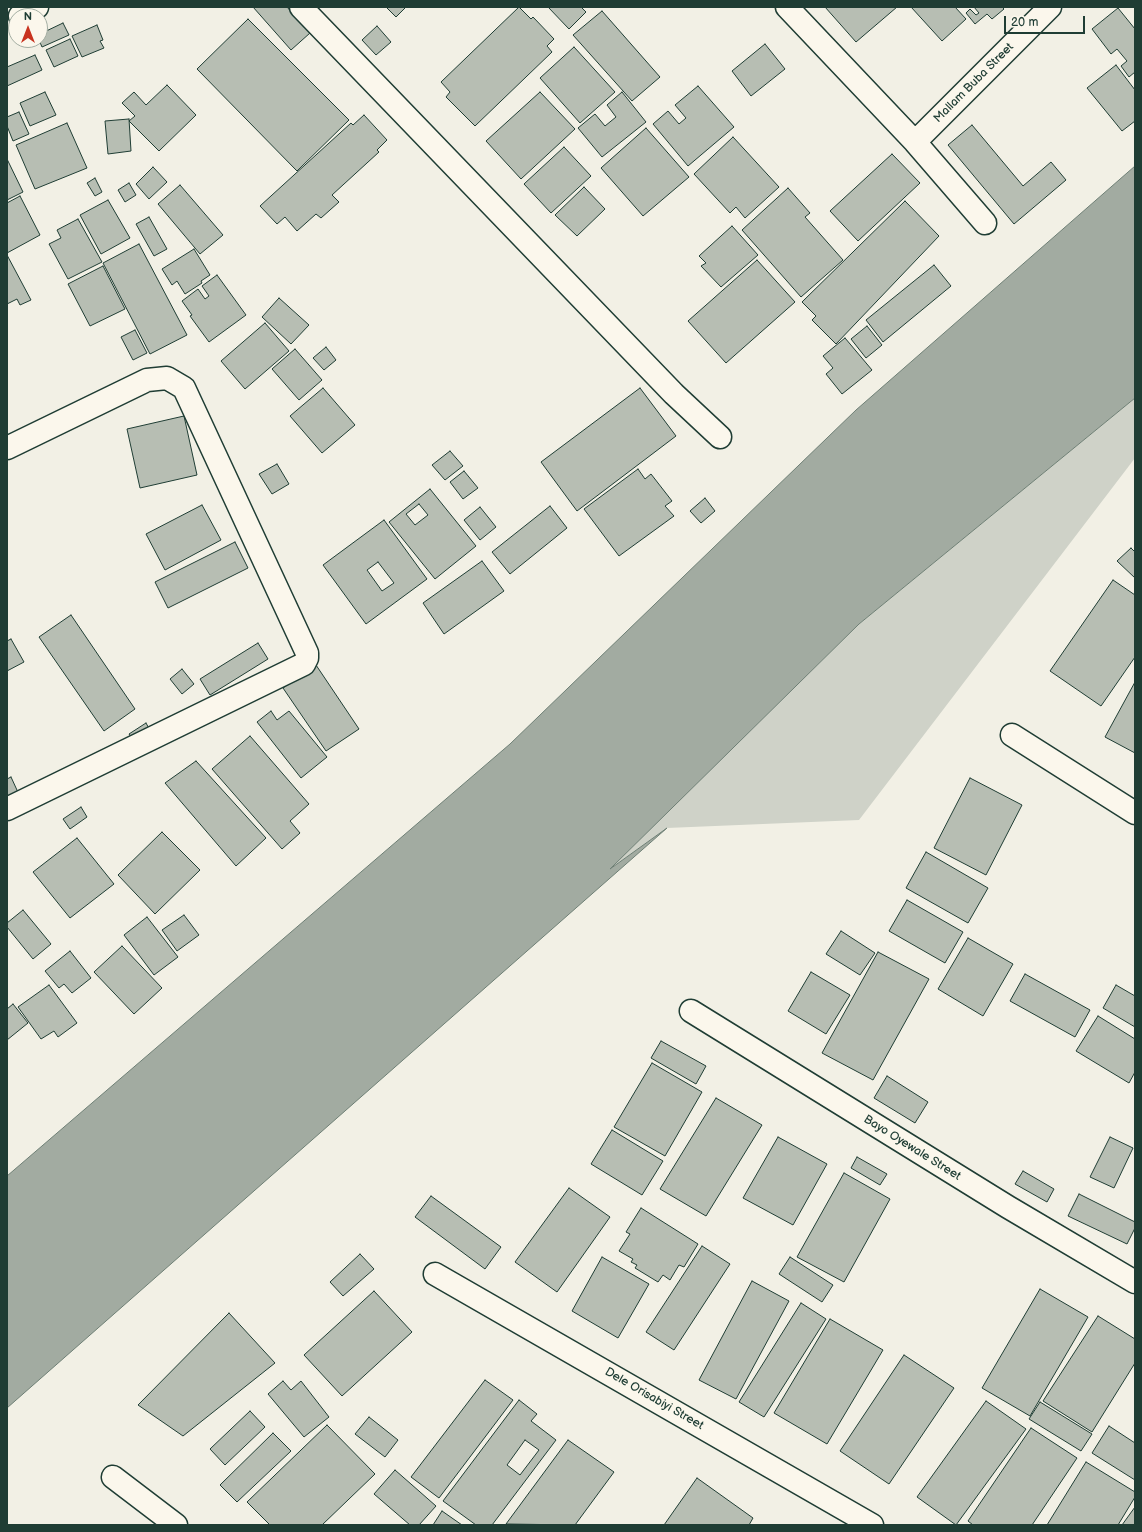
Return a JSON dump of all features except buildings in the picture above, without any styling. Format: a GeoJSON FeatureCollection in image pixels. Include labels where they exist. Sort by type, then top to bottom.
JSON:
{"type":"FeatureCollection","features":[{"type":"Feature","properties":{"kind":"street"},"geometry":{"type":"LineString","coordinates":[[301,7],[674,394],[720,437]]}},
{"type":"Feature","properties":{"kind":"street"},"geometry":{"type":"LineString","coordinates":[[787,7],[916,142],[985,223]]}},
{"type":"Feature","properties":{"kind":"street","name":"Mallam Buba Street"},"geometry":{"type":"LineString","coordinates":[[916,142],[1050,7]]}},
{"type":"Feature","properties":{"kind":"street"},"geometry":{"type":"LineString","coordinates":[[7,448],[147,380],[167,378],[184,388],[307,653],[307,658],[304,664],[7,810]]}},
{"type":"Feature","properties":{"kind":"street"},"geometry":{"type":"LineString","coordinates":[[1012,735],[1135,813]]}},
{"type":"Feature","properties":{"kind":"street","name":"Bayo Oyewale Street"},"geometry":{"type":"LineString","coordinates":[[691,1011],[1008,1207],[1135,1282]]}},
{"type":"Feature","properties":{"kind":"street","name":"Dele Orisabiyi Street"},"geometry":{"type":"LineString","coordinates":[[435,1274],[872,1525]]}},
{"type":"Feature","properties":{"kind":"street"},"geometry":{"type":"LineString","coordinates":[[113,1477],[176,1525]]}},
{"type":"Feature","properties":{"kind":"shaded area"},"geometry":{"type":"Polygon","coordinates":[[[1135,166],[1135,398],[859,624],[610,869],[667,828],[7,1408],[7,1176],[510,744],[856,410],[1135,166]]]}},
{"type":"Feature","properties":{"kind":"shaded area"},"geometry":{"type":"Polygon","coordinates":[[[1135,398],[1135,458],[859,820],[667,828],[607,871],[859,624],[1135,398]]]}}]}
